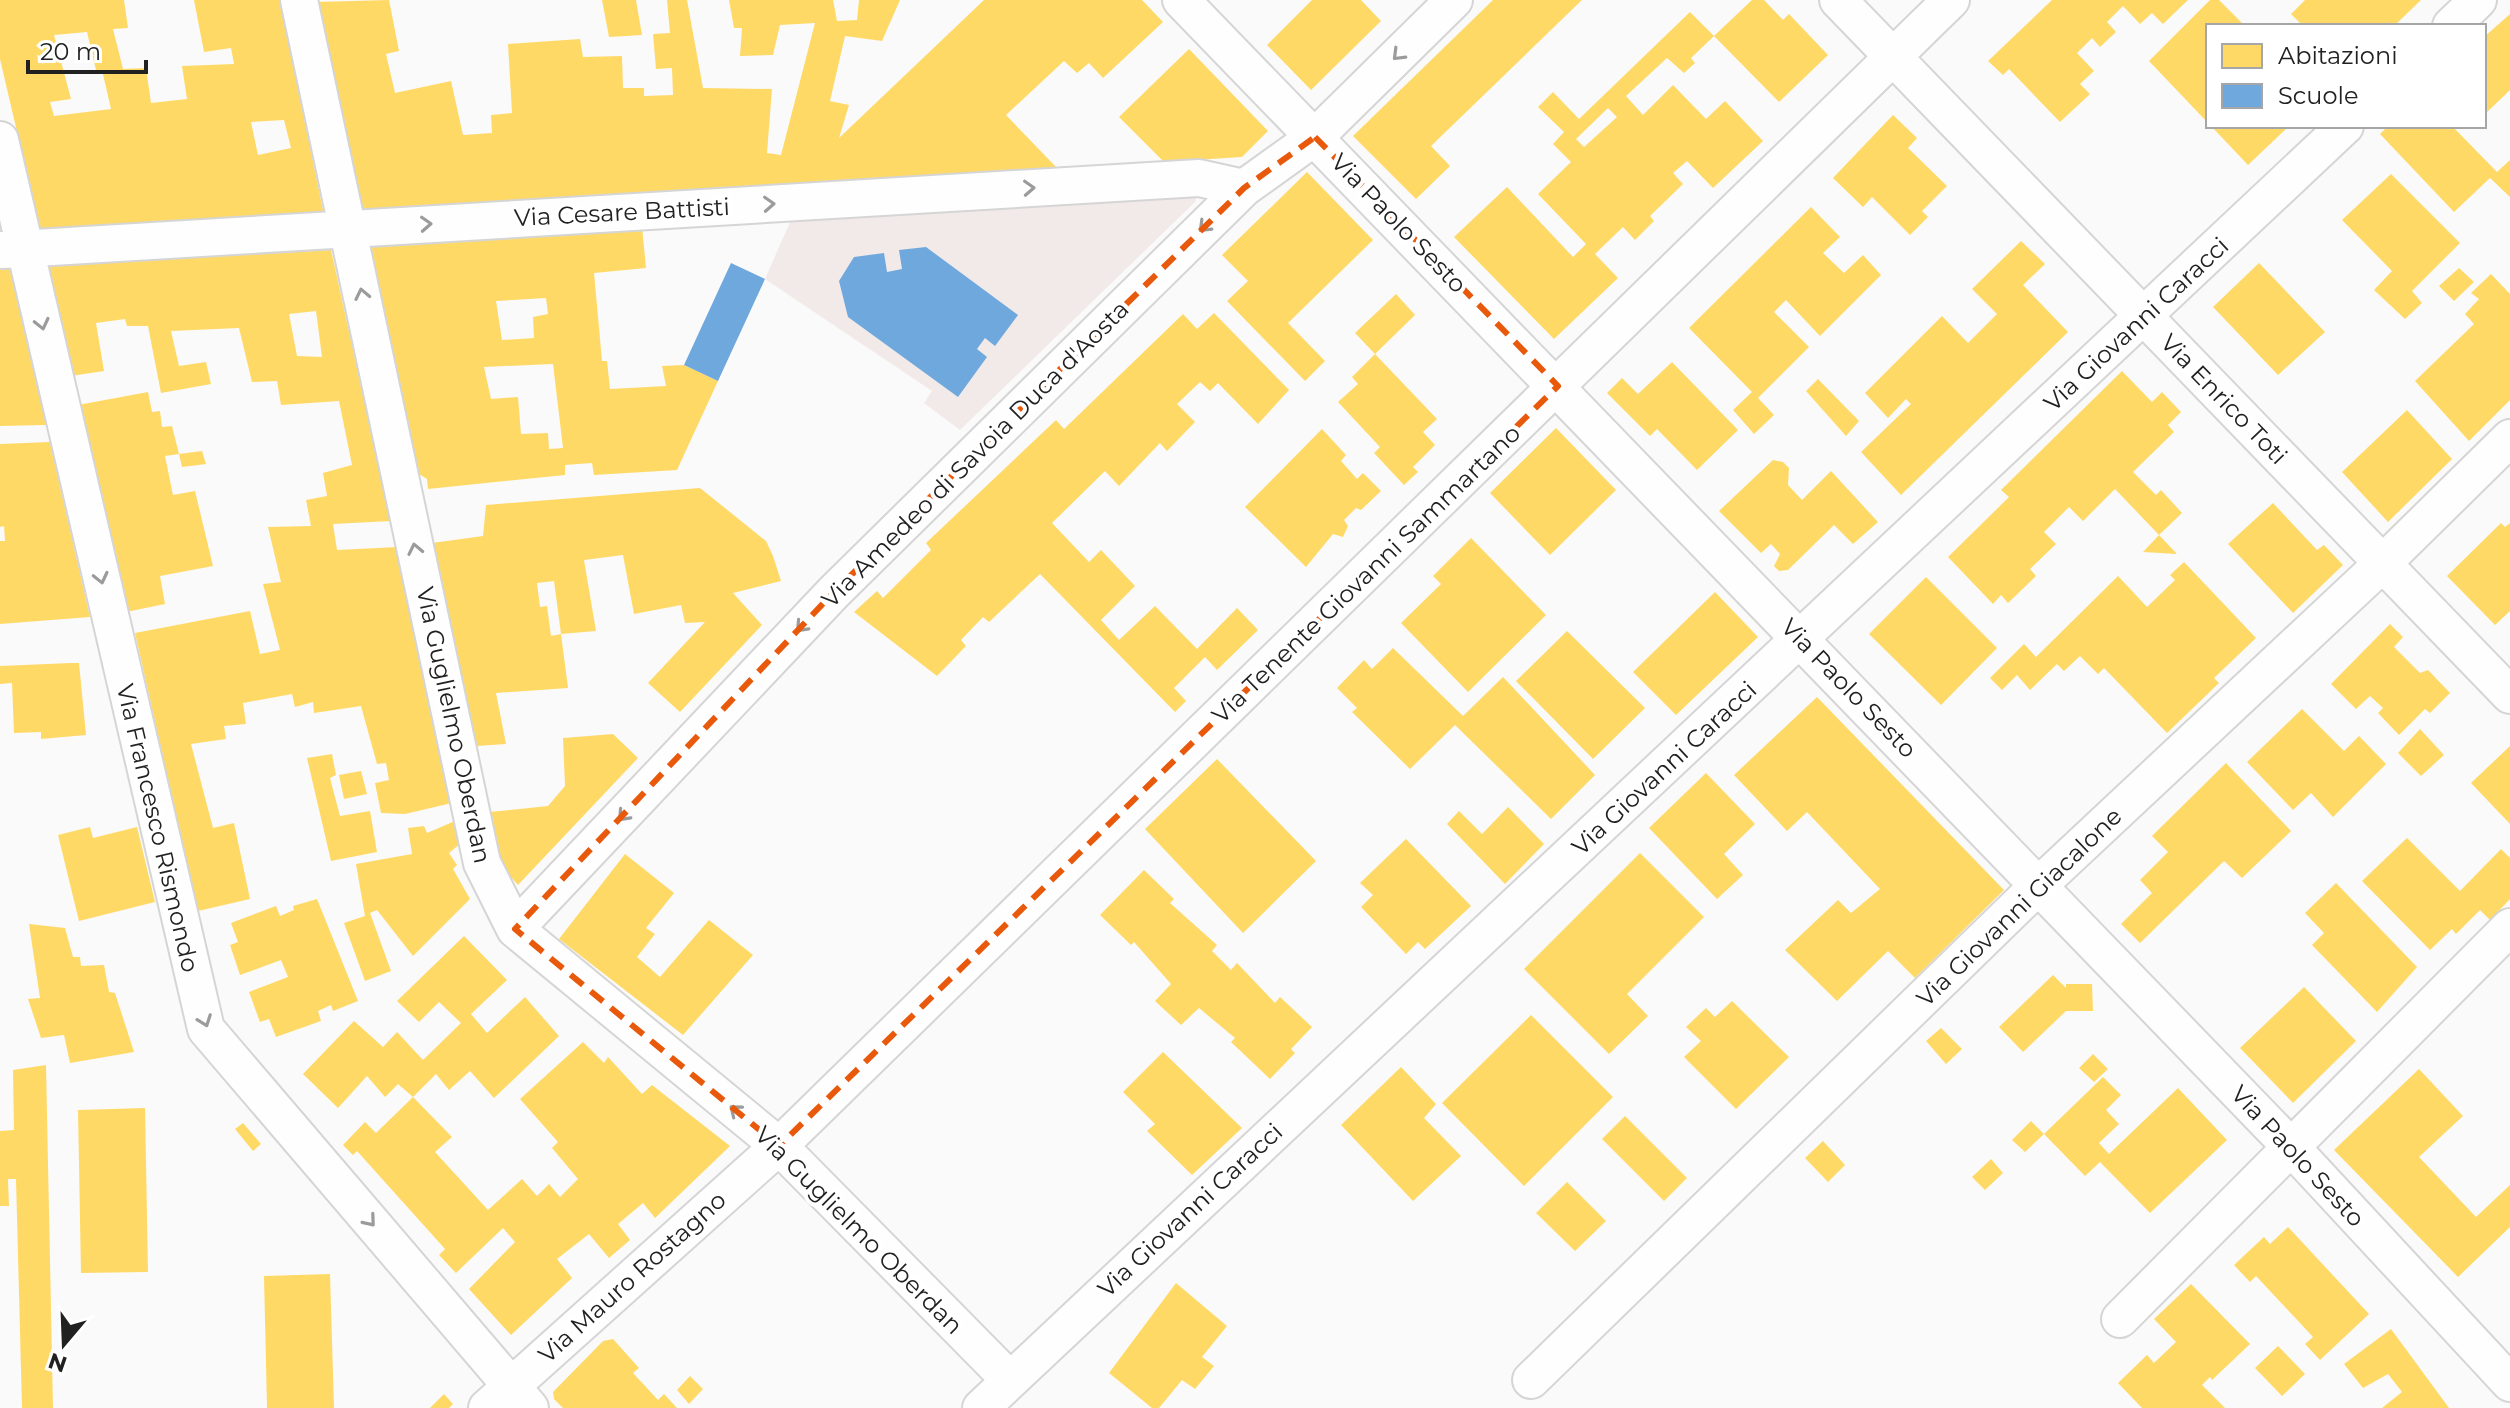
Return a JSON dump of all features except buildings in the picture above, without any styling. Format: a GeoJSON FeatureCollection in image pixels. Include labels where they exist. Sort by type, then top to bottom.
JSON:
{"type":"FeatureCollection","features":[{"type":"Feature","properties":{"kind":"street","name":"Via Guglielmo Oberdan"},"geometry":{"type":"LineString","coordinates":[[299,0],[482,863],[515,929],[779,1146],[1010,1380]]}},
{"type":"Feature","properties":{"kind":"street","name":"Via Paolo Sesto"},"geometry":{"type":"LineString","coordinates":[[1181,0],[1558,386],[2290,1146],[2510,1383]]}},
{"type":"Feature","properties":{"kind":"street","name":"Via Amedeo di Savoia Duca d'Aosta"},"geometry":{"type":"LineString","coordinates":[[515,929],[834,592],[1244,188],[1315,137],[1454,0]]}},
{"type":"Feature","properties":{"kind":"street","name":"Via Enrico Toti"},"geometry":{"type":"LineString","coordinates":[[1838,0],[2510,695]]}},
{"type":"Feature","properties":{"kind":"street","name":"Via Tenente Giovanni Sammartano"},"geometry":{"type":"LineString","coordinates":[[779,1146],[1951,0]]}},
{"type":"Feature","properties":{"kind":"street"},"geometry":{"type":"LineString","coordinates":[[2453,24],[2478,0]]}},
{"type":"Feature","properties":{"kind":"street","name":"Via Giovanni Caracci"},"geometry":{"type":"LineString","coordinates":[[981,1408],[2343,128]]}},
{"type":"Feature","properties":{"kind":"street","name":"Via Francesco Rismondo"},"geometry":{"type":"LineString","coordinates":[[0,140],[12,249],[206,1029],[509,1401]]}},
{"type":"Feature","properties":{"kind":"street","name":"Via Cesare Battisti"},"geometry":{"type":"LineString","coordinates":[[12,249],[1199,178],[1244,188]]}},
{"type":"Feature","properties":{"kind":"street","name":"Via Giovanni Giacalone"},"geometry":{"type":"LineString","coordinates":[[1531,1380],[2039,885],[2383,563],[2510,438]]}},
{"type":"Feature","properties":{"kind":"street"},"geometry":{"type":"LineString","coordinates":[[2120,1319],[2510,927]]}},
{"type":"Feature","properties":{"kind":"street","name":"Via Mauro Rostagno"},"geometry":{"type":"LineString","coordinates":[[509,1401],[779,1146]]}},
{"type":"Feature","properties":{"kind":"highlighted area"},"geometry":{"type":"Polygon","coordinates":[[[1315,137],[1558,386],[779,1146],[515,929],[834,592],[1244,188],[1315,137]]]}},
{"type":"Feature","properties":{"kind":"shaded area"},"geometry":{"type":"Polygon","coordinates":[[[1195,196],[1196,201],[960,430],[924,403],[932,391],[765,279],[791,220],[1195,196]]]}}]}
